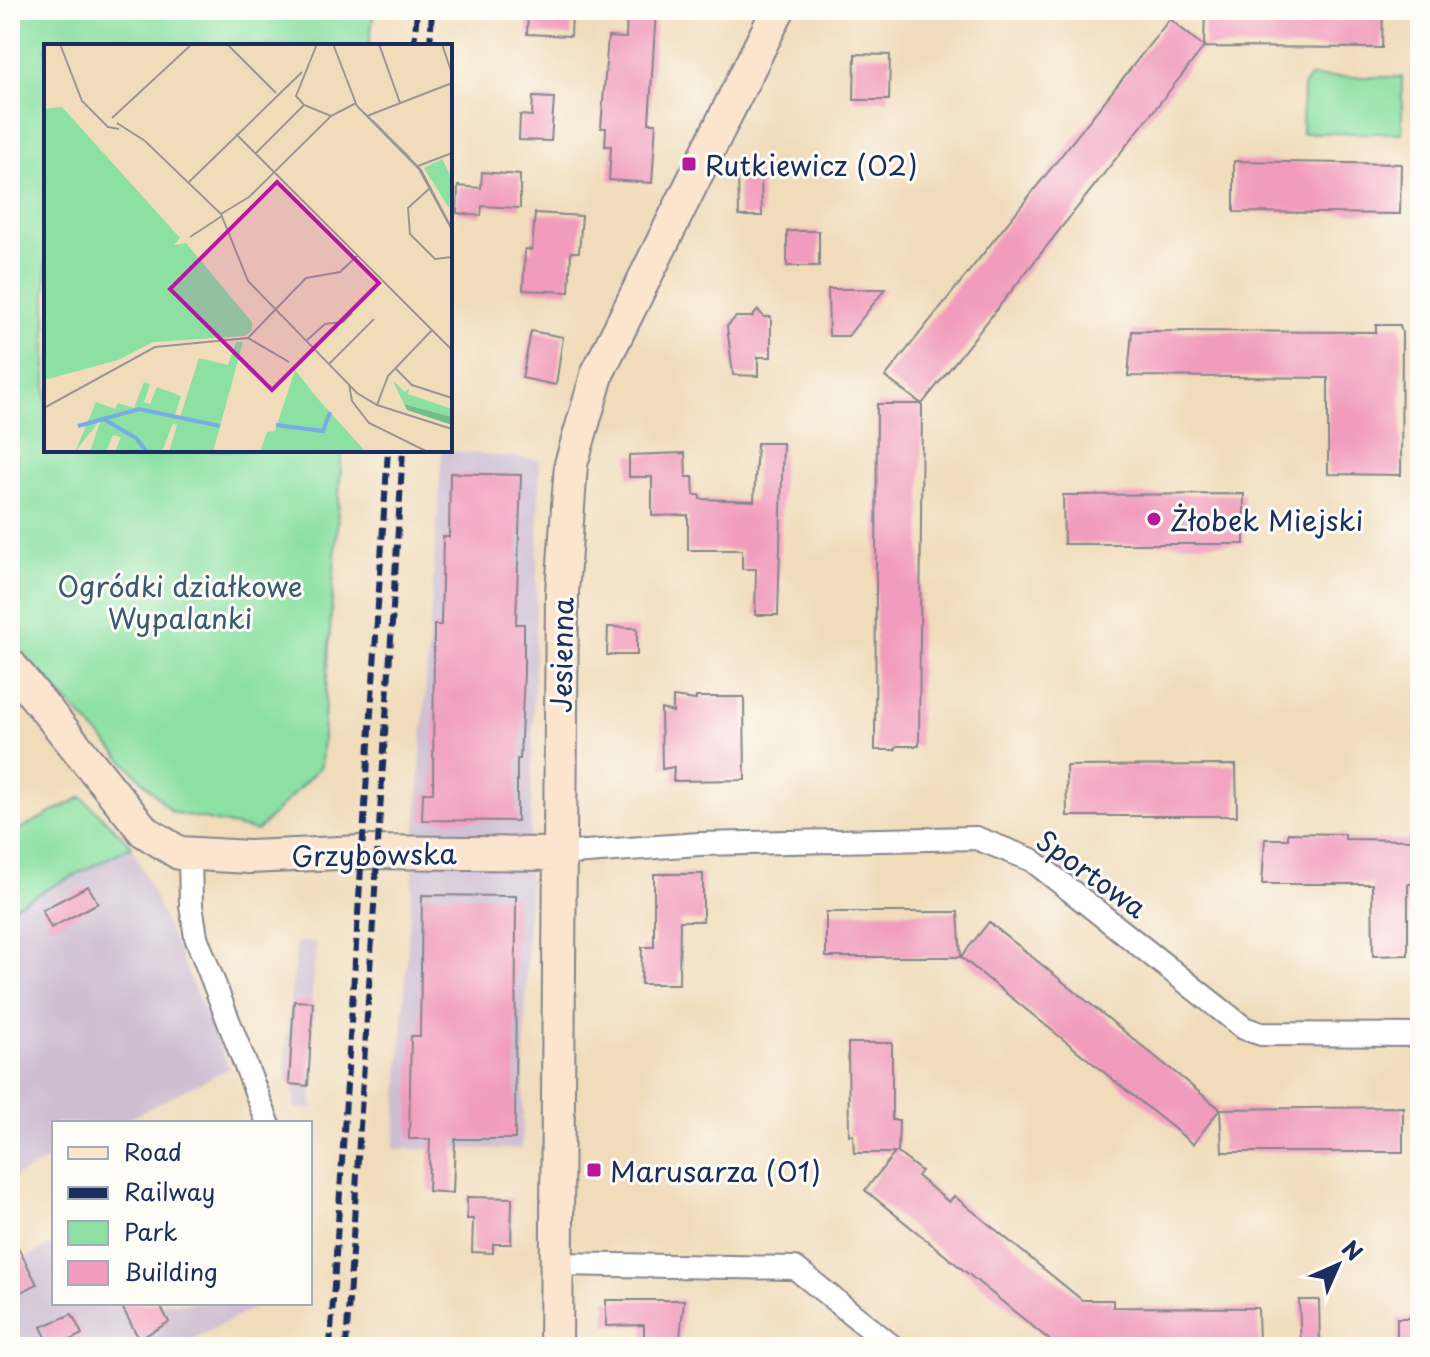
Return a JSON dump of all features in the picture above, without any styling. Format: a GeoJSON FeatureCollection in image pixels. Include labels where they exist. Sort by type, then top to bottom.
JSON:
{"type":"FeatureCollection","features":[{"type":"Feature","properties":{"kind":"street","name":"Jesienna"},"geometry":{"type":"LineString","coordinates":[[556,1347],[562,593],[571,464],[598,372],[778,10]]}},
{"type":"Feature","properties":{"kind":"street","name":"Grzybowska"},"geometry":{"type":"LineString","coordinates":[[10,665],[144,831],[165,847],[190,855],[558,854]]}},
{"type":"Feature","properties":{"kind":"street","name":"Sportowa"},"geometry":{"type":"LineString","coordinates":[[558,854],[699,844],[976,838],[1032,860],[1244,1028],[1261,1034],[1420,1035]]}},
{"type":"Feature","properties":{"kind":"street"},"geometry":{"type":"LineString","coordinates":[[190,855],[191,905],[196,937],[267,1121]]}},
{"type":"Feature","properties":{"kind":"street"},"geometry":{"type":"LineString","coordinates":[[556,1264],[795,1268],[893,1347]]}},
{"type":"Feature","properties":{"kind":"shaded area"},"geometry":{"type":"Polygon","coordinates":[[[442,452],[540,460],[522,1149],[394,1149],[442,452]]]}},
{"type":"Feature","properties":{"kind":"shaded area"},"geometry":{"type":"Polygon","coordinates":[[[132,846],[229,1068],[124,1121],[52,1121],[52,1158],[10,1179],[10,908],[132,846]]]}},
{"type":"Feature","properties":{"kind":"shaded area"},"geometry":{"type":"Polygon","coordinates":[[[297,942],[316,943],[311,1006],[314,1007],[310,1066],[313,1108],[295,1110],[292,1082],[287,1082],[285,1052],[297,942]]]}},
{"type":"Feature","properties":{"kind":"shaded area"},"geometry":{"type":"Polygon","coordinates":[[[52,1244],[52,1305],[259,1305],[178,1347],[10,1347],[10,1266],[52,1244]]]}},
{"type":"Feature","properties":{"kind":"green space","name":"Ogródki działkowe Wypalanki"},"geometry":{"type":"Polygon","coordinates":[[[10,10],[374,10],[369,44],[44,44],[44,452],[342,452],[321,766],[257,831],[172,812],[10,641],[10,10]]]}},
{"type":"Feature","properties":{"kind":"green space"},"geometry":{"type":"Polygon","coordinates":[[[1310,77],[1402,77],[1402,133],[1302,133],[1303,87],[1310,77]]]}},
{"type":"Feature","properties":{"kind":"green space"},"geometry":{"type":"Polygon","coordinates":[[[82,797],[132,846],[10,908],[10,834],[82,797]]]}},
{"type":"Feature","properties":{"kind":"building"},"geometry":{"type":"Polygon","coordinates":[[[528,10],[572,10],[571,36],[527,34],[528,10]]]}},
{"type":"Feature","properties":{"kind":"building"},"geometry":{"type":"Polygon","coordinates":[[[627,10],[656,10],[649,123],[656,123],[652,183],[609,180],[611,146],[605,146],[606,128],[601,128],[608,37],[626,38],[627,10]]]}},
{"type":"Feature","properties":{"kind":"building"},"geometry":{"type":"Polygon","coordinates":[[[1205,10],[1383,10],[1382,48],[1204,47],[1205,10]]]}},
{"type":"Feature","properties":{"kind":"building"},"geometry":{"type":"Polygon","coordinates":[[[1170,19],[1204,47],[922,404],[885,377],[1170,19]]]}},
{"type":"Feature","properties":{"kind":"building"},"geometry":{"type":"Polygon","coordinates":[[[855,54],[890,55],[889,100],[854,100],[855,54]]]}},
{"type":"Feature","properties":{"kind":"building"},"geometry":{"type":"Polygon","coordinates":[[[533,97],[554,98],[551,141],[519,140],[520,115],[532,116],[533,97]]]}},
{"type":"Feature","properties":{"kind":"building"},"geometry":{"type":"Polygon","coordinates":[[[1234,161],[1401,164],[1400,214],[1234,212],[1234,161]]]}},
{"type":"Feature","properties":{"kind":"building"},"geometry":{"type":"Polygon","coordinates":[[[482,172],[520,175],[520,208],[482,206],[481,216],[457,213],[458,186],[481,188],[482,172]]]}},
{"type":"Feature","properties":{"kind":"building"},"geometry":{"type":"Polygon","coordinates":[[[761,175],[762,216],[739,216],[738,176],[761,175]]]}},
{"type":"Feature","properties":{"kind":"building"},"geometry":{"type":"Polygon","coordinates":[[[535,213],[582,216],[579,252],[571,252],[569,292],[523,290],[525,249],[532,250],[535,213]]]}},
{"type":"Feature","properties":{"kind":"building"},"geometry":{"type":"Polygon","coordinates":[[[787,231],[819,231],[819,266],[787,266],[787,231]]]}},
{"type":"Feature","properties":{"kind":"building"},"geometry":{"type":"Polygon","coordinates":[[[828,289],[885,289],[848,336],[829,336],[828,289]]]}},
{"type":"Feature","properties":{"kind":"building"},"geometry":{"type":"Polygon","coordinates":[[[758,310],[764,317],[771,317],[771,357],[758,357],[758,376],[733,375],[727,326],[736,317],[752,317],[758,310]]]}},
{"type":"Feature","properties":{"kind":"building"},"geometry":{"type":"Polygon","coordinates":[[[1376,325],[1400,325],[1402,333],[1401,475],[1328,474],[1328,378],[1128,376],[1132,331],[1376,332],[1376,325]]]}},
{"type":"Feature","properties":{"kind":"building"},"geometry":{"type":"Polygon","coordinates":[[[531,331],[563,337],[556,385],[522,378],[531,331]]]}},
{"type":"Feature","properties":{"kind":"building"},"geometry":{"type":"Polygon","coordinates":[[[877,404],[922,404],[919,746],[897,746],[895,750],[875,750],[877,404]]]}},
{"type":"Feature","properties":{"kind":"building"},"geometry":{"type":"Polygon","coordinates":[[[757,443],[783,443],[778,615],[755,615],[756,569],[742,569],[742,550],[688,550],[688,515],[652,516],[652,477],[629,477],[629,455],[685,453],[686,477],[693,477],[694,495],[700,495],[700,499],[754,501],[757,443]]]}},
{"type":"Feature","properties":{"kind":"building"},"geometry":{"type":"Polygon","coordinates":[[[450,473],[521,475],[516,624],[524,624],[524,673],[520,759],[517,759],[517,821],[422,820],[423,793],[433,793],[434,625],[441,625],[443,537],[449,537],[450,473]]]}},
{"type":"Feature","properties":{"kind":"building","name":"Żłobek Miejski"},"geometry":{"type":"Polygon","coordinates":[[[1244,494],[1244,544],[1064,544],[1063,495],[1244,494]]]}},
{"type":"Feature","properties":{"kind":"building"},"geometry":{"type":"Polygon","coordinates":[[[608,627],[637,628],[637,655],[607,655],[608,627]]]}},
{"type":"Feature","properties":{"kind":"building"},"geometry":{"type":"Polygon","coordinates":[[[673,697],[696,700],[696,697],[744,697],[745,780],[673,781],[674,767],[662,769],[661,709],[673,712],[673,697]]]}},
{"type":"Feature","properties":{"kind":"building"},"geometry":{"type":"Polygon","coordinates":[[[1236,765],[1237,816],[1067,816],[1066,766],[1236,765]]]}},
{"type":"Feature","properties":{"kind":"building"},"geometry":{"type":"Polygon","coordinates":[[[1288,833],[1345,834],[1345,839],[1420,840],[1420,884],[1408,884],[1408,955],[1373,956],[1372,884],[1262,884],[1265,839],[1288,839],[1288,833]]]}},
{"type":"Feature","properties":{"kind":"building"},"geometry":{"type":"Polygon","coordinates":[[[654,874],[703,874],[703,921],[680,921],[679,984],[641,984],[642,947],[654,947],[654,874]]]}},
{"type":"Feature","properties":{"kind":"building"},"geometry":{"type":"Polygon","coordinates":[[[88,886],[98,903],[51,928],[42,910],[88,886]]]}},
{"type":"Feature","properties":{"kind":"building"},"geometry":{"type":"Polygon","coordinates":[[[422,895],[516,896],[515,1139],[455,1139],[453,1193],[428,1191],[430,1139],[409,1139],[411,1036],[420,1036],[422,895]]]}},
{"type":"Feature","properties":{"kind":"building"},"geometry":{"type":"Polygon","coordinates":[[[826,912],[958,912],[961,957],[826,957],[826,912]]]}},
{"type":"Feature","properties":{"kind":"building"},"geometry":{"type":"Polygon","coordinates":[[[989,922],[1220,1109],[1193,1144],[961,957],[989,922]]]}},
{"type":"Feature","properties":{"kind":"building"},"geometry":{"type":"Polygon","coordinates":[[[294,1001],[313,1002],[308,1086],[289,1084],[294,1001]]]}},
{"type":"Feature","properties":{"kind":"building"},"geometry":{"type":"Polygon","coordinates":[[[848,1043],[892,1043],[892,1120],[899,1120],[898,1153],[921,1171],[917,1176],[949,1202],[954,1196],[1082,1300],[1113,1300],[1113,1307],[1258,1308],[1259,1347],[1058,1347],[865,1190],[895,1153],[854,1153],[853,1135],[849,1135],[848,1043]]]}},
{"type":"Feature","properties":{"kind":"building"},"geometry":{"type":"Polygon","coordinates":[[[1403,1107],[1403,1152],[1222,1152],[1220,1109],[1403,1107]]]}},
{"type":"Feature","properties":{"kind":"building"},"geometry":{"type":"Polygon","coordinates":[[[467,1197],[512,1198],[511,1244],[493,1244],[493,1253],[472,1252],[473,1219],[467,1219],[467,1197]]]}},
{"type":"Feature","properties":{"kind":"building"},"geometry":{"type":"Polygon","coordinates":[[[10,1232],[37,1284],[10,1298],[10,1232]]]}},
{"type":"Feature","properties":{"kind":"building"},"geometry":{"type":"Polygon","coordinates":[[[606,1300],[684,1300],[679,1347],[644,1347],[644,1325],[606,1326],[606,1300]]]}},
{"type":"Feature","properties":{"kind":"building"},"geometry":{"type":"Polygon","coordinates":[[[1299,1300],[1319,1300],[1320,1347],[1301,1347],[1299,1300]]]}},
{"type":"Feature","properties":{"kind":"building"},"geometry":{"type":"Polygon","coordinates":[[[121,1305],[160,1305],[169,1322],[139,1339],[121,1305]]]}},
{"type":"Feature","properties":{"kind":"building"},"geometry":{"type":"Polygon","coordinates":[[[72,1314],[82,1334],[72,1339],[76,1347],[51,1347],[41,1327],[72,1314]]]}},
{"type":"Feature","properties":{"kind":"building"},"geometry":{"type":"Polygon","coordinates":[[[1397,1318],[1420,1318],[1420,1347],[1397,1347],[1397,1318]]]}},
{"type":"Feature","properties":{"kind":"railway"},"geometry":{"type":"LineString","coordinates":[[414,44],[417,10]]}},
{"type":"Feature","properties":{"kind":"railway"},"geometry":{"type":"LineString","coordinates":[[430,44],[432,10]]}},
{"type":"Feature","properties":{"kind":"railway"},"geometry":{"type":"LineString","coordinates":[[330,1347],[388,452]]}},
{"type":"Feature","properties":{"kind":"railway"},"geometry":{"type":"LineString","coordinates":[[346,1347],[403,452]]}},
{"type":"Feature","properties":{"kind":"place","name":"Rutkiewicz (02)"},"geometry":{"type":"Point","coordinates":[689,164]}},
{"type":"Feature","properties":{"kind":"place","name":"Żłobek Miejski"},"geometry":{"type":"Point","coordinates":[1154,519]}},
{"type":"Feature","properties":{"kind":"place","name":"Marusarza (01)"},"geometry":{"type":"Point","coordinates":[594,1170]}}]}
